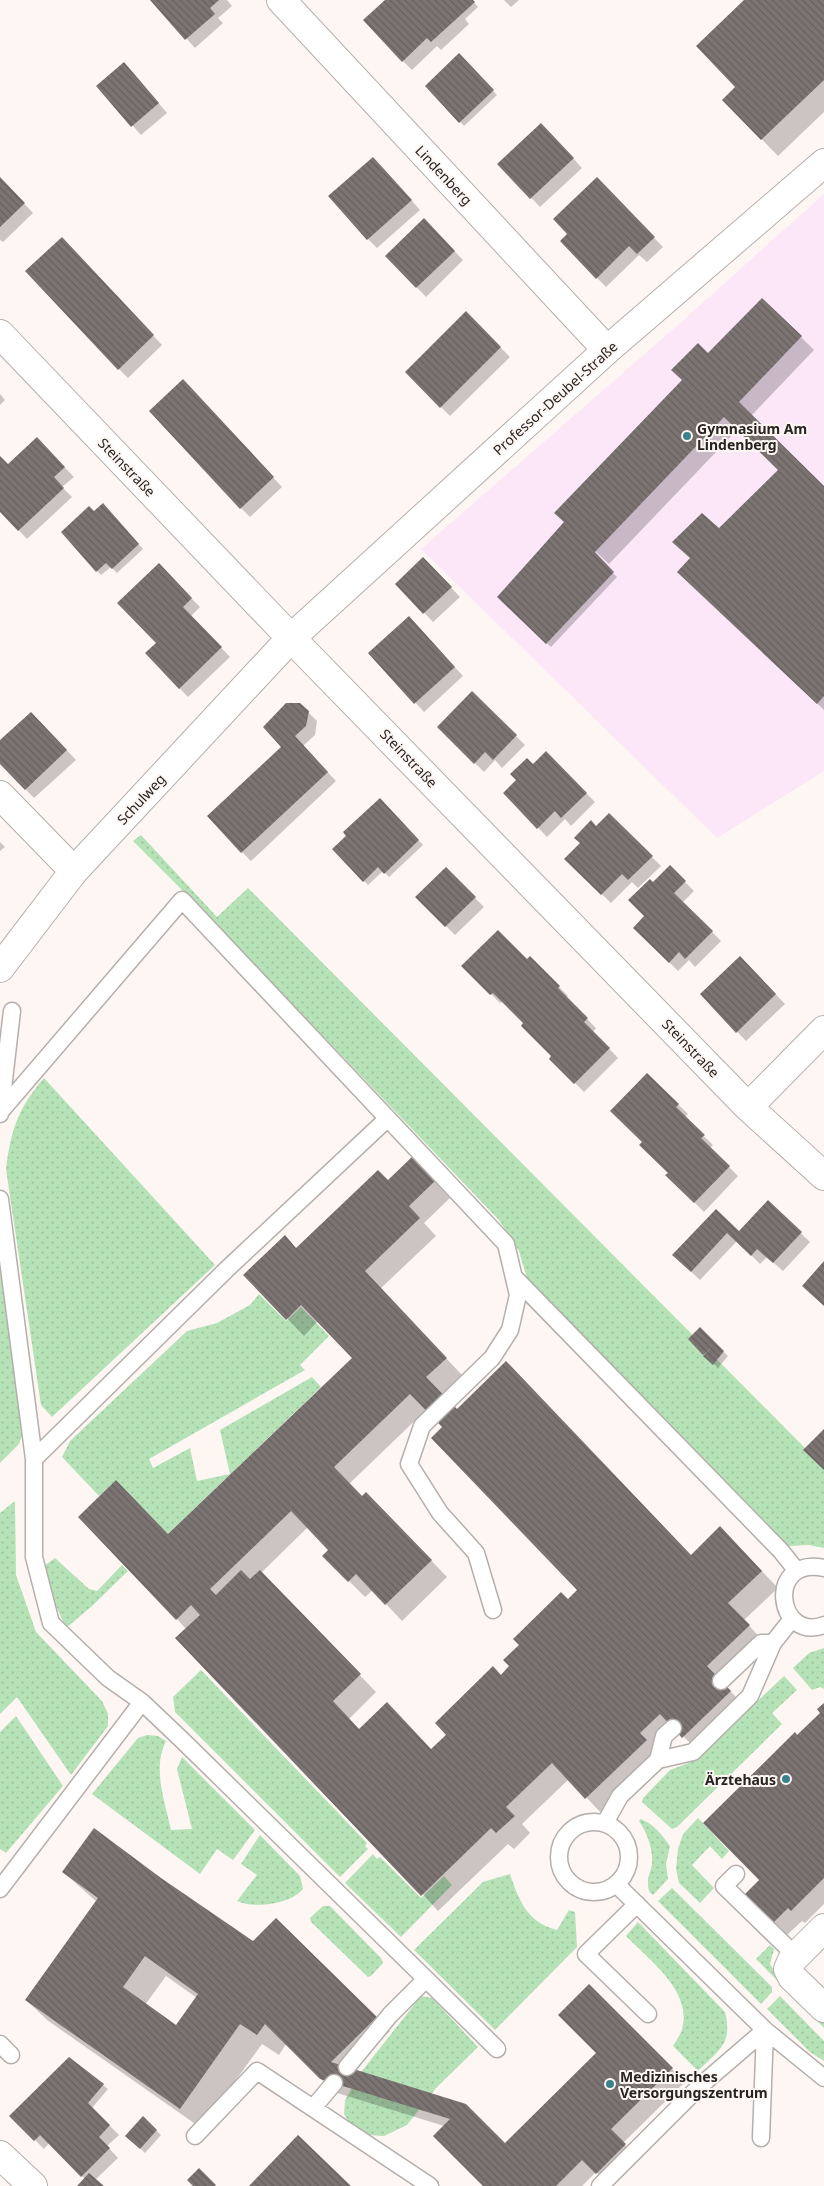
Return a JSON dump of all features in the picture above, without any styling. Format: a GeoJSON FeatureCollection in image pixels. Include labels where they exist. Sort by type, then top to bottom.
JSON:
{"type":"FeatureCollection","features":[{"type":"Feature","properties":{"kind":"street","name":"Lindenberg"},"geometry":{"type":"LineString","coordinates":[[281,0],[607,350]]}},
{"type":"Feature","properties":{"kind":"street","name":"Professor-Deubel-Straße"},"geometry":{"type":"LineString","coordinates":[[291,638],[607,350],[824,163]]}},
{"type":"Feature","properties":{"kind":"street","name":"Steinstraße"},"geometry":{"type":"LineString","coordinates":[[0,334],[291,638],[748,1107],[824,1176]]}},
{"type":"Feature","properties":{"kind":"street","name":"Schulweg"},"geometry":{"type":"LineString","coordinates":[[0,968],[74,871],[291,638]]}},
{"type":"Feature","properties":{"kind":"street"},"geometry":{"type":"LineString","coordinates":[[0,795],[74,871]]}},
{"type":"Feature","properties":{"kind":"street"},"geometry":{"type":"LineString","coordinates":[[748,1107],[824,1030]]}},
{"type":"Feature","properties":{"kind":"street"},"geometry":{"type":"LineString","coordinates":[[824,1928],[796,1956],[788,1969],[792,1977],[824,2008]]}},
{"type":"Feature","properties":{"kind":"street"},"geometry":{"type":"LineString","coordinates":[[0,2155],[33,2186]]}},
{"type":"Feature","properties":{"kind":"lane"},"geometry":{"type":"LineString","coordinates":[[0,1113],[182,900],[506,1244],[518,1295],[510,1330],[492,1358],[422,1426],[409,1464],[440,1513],[476,1553],[493,1610]]}},
{"type":"Feature","properties":{"kind":"lane"},"geometry":{"type":"LineString","coordinates":[[0,1113],[12,1011]]}},
{"type":"Feature","properties":{"kind":"lane"},"geometry":{"type":"LineString","coordinates":[[34,1459],[227,1269],[387,1119]]}},
{"type":"Feature","properties":{"kind":"lane"},"geometry":{"type":"LineString","coordinates":[[0,1199],[34,1459],[34,1557],[51,1623],[108,1678],[142,1702],[264,1818],[498,2049]]}},
{"type":"Feature","properties":{"kind":"lane"},"geometry":{"type":"LineString","coordinates":[[514,1276],[781,1551],[797,1571]]}},
{"type":"Feature","properties":{"kind":"lane"},"geometry":{"type":"LineString","coordinates":[[824,1568],[814,1566],[797,1571],[790,1578],[783,1594],[786,1610],[792,1618],[810,1627],[824,1624]]}},
{"type":"Feature","properties":{"kind":"lane"},"geometry":{"type":"LineString","coordinates":[[605,1823],[620,1796],[658,1760],[693,1752],[750,1696],[773,1643],[792,1618]]}},
{"type":"Feature","properties":{"kind":"lane"},"geometry":{"type":"LineString","coordinates":[[721,1681],[761,1643],[773,1643]]}},
{"type":"Feature","properties":{"kind":"lane"},"geometry":{"type":"LineString","coordinates":[[0,1889],[142,1702]]}},
{"type":"Feature","properties":{"kind":"lane"},"geometry":{"type":"LineString","coordinates":[[658,1760],[664,1736],[673,1728]]}},
{"type":"Feature","properties":{"kind":"lane"},"geometry":{"type":"LineString","coordinates":[[605,1823],[622,1835],[630,1856],[628,1866],[616,1884],[606,1890],[594,1892],[582,1890],[568,1880],[560,1864],[560,1851],[564,1840],[571,1830],[581,1824],[605,1823]]}},
{"type":"Feature","properties":{"kind":"lane"},"geometry":{"type":"LineString","coordinates":[[736,1874],[724,1886],[796,1956]]}},
{"type":"Feature","properties":{"kind":"lane"},"geometry":{"type":"LineString","coordinates":[[616,1884],[766,2030],[824,2078]]}},
{"type":"Feature","properties":{"kind":"lane"},"geometry":{"type":"LineString","coordinates":[[637,1904],[586,1954],[648,2014]]}},
{"type":"Feature","properties":{"kind":"lane"},"geometry":{"type":"LineString","coordinates":[[347,2067],[390,2015],[426,1979]]}},
{"type":"Feature","properties":{"kind":"lane"},"geometry":{"type":"LineString","coordinates":[[761,2138],[766,2030]]}},
{"type":"Feature","properties":{"kind":"lane"},"geometry":{"type":"LineString","coordinates":[[600,2186],[700,2086],[766,2030]]}},
{"type":"Feature","properties":{"kind":"lane"},"geometry":{"type":"LineString","coordinates":[[194,2136],[257,2071],[430,2186]]}},
{"type":"Feature","properties":{"kind":"lane"},"geometry":{"type":"LineString","coordinates":[[313,2108],[334,2083]]}},
{"type":"Feature","properties":{"kind":"shaded area","name":"Gymnasium Am Lindenberg"},"geometry":{"type":"Polygon","coordinates":[[[824,194],[824,771],[717,838],[421,549],[679,324],[824,194]]]}},
{"type":"Feature","properties":{"kind":"green space"},"geometry":{"type":"Polygon","coordinates":[[[141,835],[217,917],[248,888],[824,1467],[824,1548],[809,1545],[789,1546],[531,1292],[519,1251],[499,1220],[213,921],[133,841],[141,835]]]}},
{"type":"Feature","properties":{"kind":"green space"},"geometry":{"type":"Polygon","coordinates":[[[44,1078],[215,1265],[52,1417],[41,1405],[6,1169],[10,1143],[17,1120],[28,1099],[44,1078]]]}},
{"type":"Feature","properties":{"kind":"green space"},"geometry":{"type":"Polygon","coordinates":[[[0,1271],[23,1433],[19,1444],[0,1463],[0,1271]]]}},
{"type":"Feature","properties":{"kind":"green space"},"geometry":{"type":"Polygon","coordinates":[[[259,1294],[286,1321],[301,1307],[329,1336],[300,1365],[305,1370],[149,1459],[153,1468],[190,1448],[197,1481],[230,1474],[220,1430],[312,1377],[321,1387],[168,1534],[116,1480],[99,1496],[62,1457],[70,1441],[187,1331],[217,1323],[250,1305],[259,1294]]]}},
{"type":"Feature","properties":{"kind":"green space"},"geometry":{"type":"Polygon","coordinates":[[[15,1501],[16,1575],[36,1632],[102,1701],[108,1714],[108,1726],[71,1775],[17,1697],[0,1714],[0,1513],[15,1501]]]}},
{"type":"Feature","properties":{"kind":"green space"},"geometry":{"type":"Polygon","coordinates":[[[55,1558],[89,1589],[97,1591],[122,1565],[128,1571],[66,1628],[53,1599],[44,1566],[55,1558]]]}},
{"type":"Feature","properties":{"kind":"green space"},"geometry":{"type":"Polygon","coordinates":[[[824,1648],[824,1689],[820,1687],[812,1690],[793,1668],[809,1653],[824,1648]]]}},
{"type":"Feature","properties":{"kind":"green space"},"geometry":{"type":"Polygon","coordinates":[[[201,1670],[367,1843],[365,1846],[368,1849],[340,1877],[175,1712],[173,1697],[201,1670]]]}},
{"type":"Feature","properties":{"kind":"green space"},"geometry":{"type":"Polygon","coordinates":[[[784,1676],[797,1690],[772,1713],[782,1724],[677,1827],[672,1829],[642,1802],[643,1798],[670,1770],[694,1761],[784,1676]]]}},
{"type":"Feature","properties":{"kind":"green space"},"geometry":{"type":"Polygon","coordinates":[[[16,1716],[63,1786],[6,1853],[0,1849],[0,1732],[16,1716]]]}},
{"type":"Feature","properties":{"kind":"green space"},"geometry":{"type":"Polygon","coordinates":[[[147,1735],[158,1736],[166,1741],[160,1763],[160,1774],[171,1830],[192,1829],[177,1769],[182,1757],[255,1830],[233,1860],[217,1849],[200,1874],[92,1794],[138,1738],[147,1735]]]}},
{"type":"Feature","properties":{"kind":"green space"},"geometry":{"type":"Polygon","coordinates":[[[698,1818],[729,1851],[722,1859],[710,1846],[692,1865],[714,1888],[700,1903],[679,1883],[676,1869],[678,1849],[683,1834],[698,1818]]]}},
{"type":"Feature","properties":{"kind":"green space"},"geometry":{"type":"Polygon","coordinates":[[[641,1819],[654,1827],[670,1846],[666,1864],[668,1879],[653,1895],[649,1891],[648,1882],[652,1864],[652,1852],[647,1836],[639,1821],[641,1819]]]}},
{"type":"Feature","properties":{"kind":"green space"},"geometry":{"type":"Polygon","coordinates":[[[260,1835],[300,1876],[303,1889],[290,1898],[272,1904],[253,1905],[237,1901],[257,1875],[241,1864],[260,1835]]]}},
{"type":"Feature","properties":{"kind":"green space"},"geometry":{"type":"Polygon","coordinates":[[[373,1854],[377,1859],[380,1857],[421,1898],[444,1876],[452,1885],[401,1937],[345,1883],[373,1854]]]}},
{"type":"Feature","properties":{"kind":"green space"},"geometry":{"type":"Polygon","coordinates":[[[510,1874],[521,1901],[531,1916],[538,1922],[557,1930],[569,1910],[575,1912],[577,1947],[495,2030],[414,1950],[483,1882],[510,1874]]]}},
{"type":"Feature","properties":{"kind":"green space"},"geometry":{"type":"Polygon","coordinates":[[[672,1888],[772,1987],[772,1992],[761,2004],[658,1901],[672,1888]]]}},
{"type":"Feature","properties":{"kind":"green space"},"geometry":{"type":"Polygon","coordinates":[[[323,1906],[330,1906],[381,1958],[383,1963],[371,1976],[368,1977],[311,1922],[310,1918],[323,1906]]]}},
{"type":"Feature","properties":{"kind":"green space"},"geometry":{"type":"Polygon","coordinates":[[[638,1922],[725,2012],[727,2023],[726,2039],[718,2052],[698,2071],[673,2046],[681,2031],[684,2015],[675,1989],[656,1966],[626,1936],[638,1922]]]}},
{"type":"Feature","properties":{"kind":"green space"},"geometry":{"type":"Polygon","coordinates":[[[770,1945],[774,1949],[770,1964],[776,1974],[824,2021],[824,2028],[756,1959],[770,1945]]]}},
{"type":"Feature","properties":{"kind":"green space"},"geometry":{"type":"Polygon","coordinates":[[[421,1996],[432,1998],[478,2047],[436,2088],[407,2125],[384,2136],[369,2135],[352,2127],[344,2114],[345,2100],[362,2071],[421,1996]]]}},
{"type":"Feature","properties":{"kind":"green space"},"geometry":{"type":"Polygon","coordinates":[[[780,1996],[824,2041],[824,2061],[810,2052],[767,2009],[780,1996]]]}},
{"type":"Feature","properties":{"kind":"building"},"geometry":{"type":"Polygon","coordinates":[[[150,0],[219,0],[210,8],[215,14],[185,40],[150,0]]]}},
{"type":"Feature","properties":{"kind":"building"},"geometry":{"type":"Polygon","coordinates":[[[385,0],[473,0],[475,2],[431,42],[427,38],[402,62],[363,20],[385,0]]]}},
{"type":"Feature","properties":{"kind":"building"},"geometry":{"type":"Polygon","coordinates":[[[744,0],[824,0],[824,80],[761,140],[722,100],[735,87],[696,46],[744,0]]]}},
{"type":"Feature","properties":{"kind":"building"},"geometry":{"type":"Polygon","coordinates":[[[459,53],[494,90],[459,123],[425,86],[459,53]]]}},
{"type":"Feature","properties":{"kind":"building"},"geometry":{"type":"Polygon","coordinates":[[[124,62],[159,103],[131,127],[96,86],[124,62]]]}},
{"type":"Feature","properties":{"kind":"building"},"geometry":{"type":"Polygon","coordinates":[[[541,123],[574,158],[530,199],[497,164],[541,123]]]}},
{"type":"Feature","properties":{"kind":"building"},"geometry":{"type":"Polygon","coordinates":[[[373,157],[412,200],[367,240],[328,196],[373,157]]]}},
{"type":"Feature","properties":{"kind":"building"},"geometry":{"type":"Polygon","coordinates":[[[0,177],[25,203],[0,227],[0,177]]]}},
{"type":"Feature","properties":{"kind":"building"},"geometry":{"type":"Polygon","coordinates":[[[597,177],[655,237],[637,254],[629,246],[596,279],[560,241],[567,234],[553,219],[597,177]]]}},
{"type":"Feature","properties":{"kind":"building"},"geometry":{"type":"Polygon","coordinates":[[[424,218],[455,251],[416,288],[385,256],[424,218]]]}},
{"type":"Feature","properties":{"kind":"building"},"geometry":{"type":"Polygon","coordinates":[[[62,237],[154,335],[118,370],[25,271],[62,237]]]}},
{"type":"Feature","properties":{"kind":"building"},"geometry":{"type":"Polygon","coordinates":[[[762,298],[802,336],[739,402],[824,486],[824,696],[817,704],[677,572],[690,558],[672,542],[702,513],[719,528],[778,470],[724,417],[595,552],[614,572],[546,644],[497,597],[564,522],[554,513],[682,380],[671,370],[698,343],[708,353],[762,298]]]}},
{"type":"Feature","properties":{"kind":"building"},"geometry":{"type":"Polygon","coordinates":[[[466,311],[501,347],[440,408],[405,372],[466,311]]]}},
{"type":"Feature","properties":{"kind":"building"},"geometry":{"type":"Polygon","coordinates":[[[183,379],[274,477],[240,509],[149,411],[183,379]]]}},
{"type":"Feature","properties":{"kind":"building"},"geometry":{"type":"Polygon","coordinates":[[[37,437],[65,467],[54,477],[64,488],[18,531],[0,512],[0,456],[8,464],[37,437]]]}},
{"type":"Feature","properties":{"kind":"building"},"geometry":{"type":"Polygon","coordinates":[[[103,503],[139,544],[112,569],[106,563],[96,572],[61,532],[89,506],[94,511],[103,503]]]}},
{"type":"Feature","properties":{"kind":"building"},"geometry":{"type":"Polygon","coordinates":[[[423,557],[452,587],[423,614],[395,584],[423,557]]]}},
{"type":"Feature","properties":{"kind":"building"},"geometry":{"type":"Polygon","coordinates":[[[159,563],[192,598],[183,607],[222,647],[179,689],[145,653],[156,643],[117,603],[159,563]]]}},
{"type":"Feature","properties":{"kind":"building"},"geometry":{"type":"Polygon","coordinates":[[[409,616],[455,667],[414,704],[368,653],[409,616]]]}},
{"type":"Feature","properties":{"kind":"building"},"geometry":{"type":"Polygon","coordinates":[[[472,691],[517,735],[493,760],[485,752],[474,764],[437,727],[472,691]]]}},
{"type":"Feature","properties":{"kind":"building"},"geometry":{"type":"Polygon","coordinates":[[[286,703],[300,703],[309,711],[306,726],[295,736],[328,772],[241,853],[207,816],[281,747],[263,727],[286,703]]]}},
{"type":"Feature","properties":{"kind":"building"},"geometry":{"type":"Polygon","coordinates":[[[31,712],[67,750],[25,790],[0,764],[0,740],[31,712]]]}},
{"type":"Feature","properties":{"kind":"building"},"geometry":{"type":"Polygon","coordinates":[[[546,751],[587,793],[561,818],[555,811],[537,829],[503,793],[516,780],[510,774],[527,758],[533,764],[546,751]]]}},
{"type":"Feature","properties":{"kind":"building"},"geometry":{"type":"Polygon","coordinates":[[[380,798],[419,840],[384,874],[378,867],[363,882],[332,849],[346,836],[343,832],[380,798]]]}},
{"type":"Feature","properties":{"kind":"building"},"geometry":{"type":"Polygon","coordinates":[[[609,813],[653,856],[628,880],[622,874],[601,895],[564,859],[580,843],[574,838],[591,820],[596,826],[609,813]]]}},
{"type":"Feature","properties":{"kind":"building"},"geometry":{"type":"Polygon","coordinates":[[[670,865],[686,881],[674,893],[713,931],[685,959],[679,952],[669,963],[633,928],[644,916],[628,900],[650,879],[653,882],[670,865]]]}},
{"type":"Feature","properties":{"kind":"building"},"geometry":{"type":"Polygon","coordinates":[[[446,867],[476,897],[445,927],[415,897],[446,867]]]}},
{"type":"Feature","properties":{"kind":"building"},"geometry":{"type":"Polygon","coordinates":[[[498,930],[527,959],[530,956],[560,986],[558,988],[588,1018],[584,1022],[610,1048],[574,1084],[549,1059],[551,1056],[521,1026],[523,1023],[493,993],[490,995],[461,966],[498,930]]]}},
{"type":"Feature","properties":{"kind":"building"},"geometry":{"type":"Polygon","coordinates":[[[740,956],[776,994],[736,1033],[700,994],[740,956]]]}},
{"type":"Feature","properties":{"kind":"building"},"geometry":{"type":"Polygon","coordinates":[[[647,1073],[679,1104],[676,1107],[705,1135],[701,1138],[730,1166],[694,1203],[665,1175],[668,1173],[639,1145],[642,1142],[610,1111],[647,1073]]]}},
{"type":"Feature","properties":{"kind":"building"},"geometry":{"type":"Polygon","coordinates":[[[412,1157],[435,1181],[409,1206],[420,1218],[365,1271],[447,1358],[426,1377],[457,1409],[506,1361],[691,1555],[720,1526],[762,1571],[728,1603],[750,1625],[707,1666],[731,1691],[682,1738],[660,1714],[640,1733],[647,1740],[585,1799],[552,1763],[506,1807],[515,1816],[496,1833],[491,1828],[421,1896],[175,1638],[200,1615],[191,1605],[176,1620],[78,1517],[116,1480],[168,1534],[352,1358],[301,1305],[286,1320],[243,1275],[285,1235],[296,1248],[378,1170],[388,1180],[412,1157]],[[410,1394],[334,1467],[362,1496],[366,1492],[432,1560],[385,1605],[356,1574],[348,1582],[322,1556],[328,1550],[291,1511],[210,1589],[216,1595],[241,1570],[250,1579],[260,1570],[361,1674],[333,1701],[359,1729],[387,1702],[431,1749],[446,1735],[435,1723],[493,1666],[501,1675],[509,1666],[503,1660],[519,1645],[513,1639],[561,1592],[568,1599],[577,1590],[431,1438],[442,1427],[410,1394]]]}},
{"type":"Feature","properties":{"kind":"building"},"geometry":{"type":"Polygon","coordinates":[[[768,1200],[802,1232],[773,1263],[757,1249],[751,1256],[727,1233],[691,1272],[672,1255],[716,1209],[739,1231],[768,1200]]]}},
{"type":"Feature","properties":{"kind":"building"},"geometry":{"type":"Polygon","coordinates":[[[824,1261],[824,1306],[802,1286],[824,1261]]]}},
{"type":"Feature","properties":{"kind":"building"},"geometry":{"type":"Polygon","coordinates":[[[700,1327],[724,1351],[713,1365],[703,1356],[712,1347],[703,1355],[688,1339],[700,1327]]]}},
{"type":"Feature","properties":{"kind":"building"},"geometry":{"type":"Polygon","coordinates":[[[824,1429],[824,1470],[803,1450],[824,1429]]]}},
{"type":"Feature","properties":{"kind":"building","name":"Ärztehaus"},"geometry":{"type":"Polygon","coordinates":[[[824,1703],[824,1878],[791,1911],[788,1908],[773,1923],[745,1894],[759,1880],[703,1823],[795,1732],[797,1735],[820,1713],[817,1709],[824,1703]]]}},
{"type":"Feature","properties":{"kind":"building"},"geometry":{"type":"Polygon","coordinates":[[[94,1828],[161,1878],[253,1941],[276,1918],[377,2017],[331,2062],[466,2104],[505,2143],[596,2053],[558,2015],[589,1984],[673,2068],[611,2129],[626,2144],[596,2174],[582,2160],[556,2186],[483,2186],[433,2136],[450,2119],[320,2079],[265,2024],[257,2035],[240,2024],[180,2109],[25,2000],[98,1898],[62,1872],[94,1828]],[[145,1956],[123,1987],[176,2025],[198,1994],[145,1956]]]}},
{"type":"Feature","properties":{"kind":"building"},"geometry":{"type":"Polygon","coordinates":[[[69,2057],[104,2084],[88,2103],[110,2125],[99,2137],[110,2148],[81,2177],[40,2135],[34,2141],[9,2116],[69,2057]]]}},
{"type":"Feature","properties":{"kind":"building"},"geometry":{"type":"Polygon","coordinates":[[[143,2116],[157,2130],[140,2149],[125,2136],[143,2116]]]}},
{"type":"Feature","properties":{"kind":"building"},"geometry":{"type":"Polygon","coordinates":[[[298,2135],[351,2186],[249,2186],[298,2135]]]}},
{"type":"Feature","properties":{"kind":"building"},"geometry":{"type":"Polygon","coordinates":[[[199,2168],[215,2186],[193,2186],[187,2180],[199,2168]]]}},
{"type":"Feature","properties":{"kind":"building"},"geometry":{"type":"Polygon","coordinates":[[[89,2173],[104,2186],[77,2186],[89,2173]]]}},
{"type":"Feature","properties":{"kind":"place","name":"Gymnasium Am Lindenberg"},"geometry":{"type":"Point","coordinates":[687,436]}},
{"type":"Feature","properties":{"kind":"place","name":"Ärztehaus"},"geometry":{"type":"Point","coordinates":[786,1779]}},
{"type":"Feature","properties":{"kind":"place","name":"Medizinisches Versorgungszentrum"},"geometry":{"type":"Point","coordinates":[610,2084]}}]}
